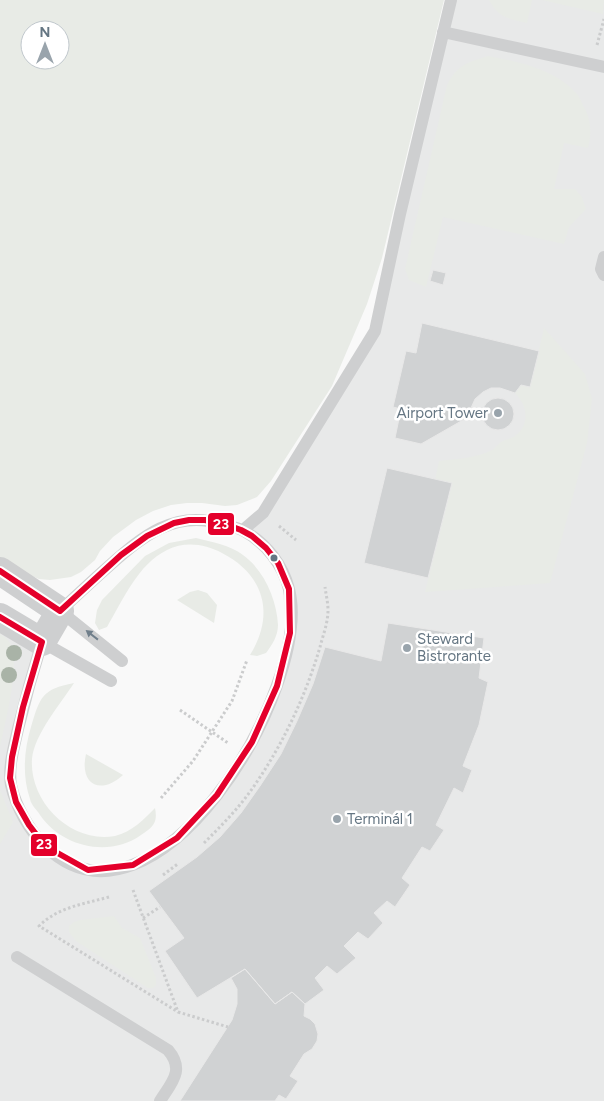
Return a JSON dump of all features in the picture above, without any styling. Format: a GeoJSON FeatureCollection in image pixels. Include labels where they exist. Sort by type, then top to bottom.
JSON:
{"type":"FeatureCollection","features":[{"type":"Feature","properties":{"kind":"street"},"geometry":{"type":"LineString","coordinates":[[0,571],[60,611],[42,642],[0,617]]}},
{"type":"Feature","properties":{"kind":"lane"},"geometry":{"type":"LineString","coordinates":[[243,530],[263,513],[375,331],[400,214],[451,0]]}},
{"type":"Feature","properties":{"kind":"lane"},"geometry":{"type":"LineString","coordinates":[[443,32],[600,67]]}},
{"type":"Feature","properties":{"kind":"lane"},"geometry":{"type":"LineString","coordinates":[[604,257],[601,269],[604,275]]}},
{"type":"Feature","properties":{"kind":"lane"},"geometry":{"type":"LineString","coordinates":[[111,681],[42,642],[27,689],[10,772],[11,784],[28,827],[53,853],[73,865],[90,870],[107,871],[142,860],[173,842],[202,814],[218,794],[257,735],[278,684],[290,635],[292,603],[289,587],[272,555],[259,541],[243,530],[214,521],[195,519],[174,522],[150,533],[129,548],[60,611],[122,661]]}},
{"type":"Feature","properties":{"kind":"lane"},"geometry":{"type":"LineString","coordinates":[[17,957],[168,1050],[176,1058],[177,1072],[160,1101]]}},
{"type":"Feature","properties":{"kind":"path"},"geometry":{"type":"LineString","coordinates":[[600,67],[604,18]]}},
{"type":"Feature","properties":{"kind":"path"},"geometry":{"type":"LineString","coordinates":[[161,798],[193,761],[232,701],[247,660]]}},
{"type":"Feature","properties":{"kind":"path"},"geometry":{"type":"LineString","coordinates":[[180,710],[266,768]]}},
{"type":"Feature","properties":{"kind":"path"},"geometry":{"type":"LineString","coordinates":[[292,719],[297,721]]}},
{"type":"Feature","properties":{"kind":"path"},"geometry":{"type":"LineString","coordinates":[[215,832],[220,837]]}},
{"type":"Feature","properties":{"kind":"path"},"geometry":{"type":"LineString","coordinates":[[133,890],[178,1012]]}},
{"type":"Feature","properties":{"kind":"path"},"geometry":{"type":"LineString","coordinates":[[109,897],[63,909],[48,917],[39,926],[178,1012],[228,1027]]}},
{"type":"Feature","properties":{"kind":"path"},"geometry":{"type":"LineString","coordinates":[[143,918],[160,907]]}},
{"type":"Feature","properties":{"kind":"shaded area"},"geometry":{"type":"Polygon","coordinates":[[[0,0],[444,0],[382,258],[367,304],[332,386],[271,481],[257,497],[237,505],[187,503],[171,505],[153,511],[136,520],[113,537],[100,551],[95,560],[81,572],[71,577],[50,580],[39,579],[0,558],[0,0]]]}},
{"type":"Feature","properties":{"kind":"shaded area"},"geometry":{"type":"Polygon","coordinates":[[[451,0],[604,0],[604,1101],[0,1101],[0,617],[42,642],[11,784],[46,847],[107,871],[162,850],[231,775],[287,651],[282,571],[243,530],[263,513],[375,331],[451,0]]]}},
{"type":"Feature","properties":{"kind":"shaded area"},"geometry":{"type":"Polygon","coordinates":[[[489,0],[532,0],[527,23],[500,14],[489,0]]]}},
{"type":"Feature","properties":{"kind":"shaded area"},"geometry":{"type":"Polygon","coordinates":[[[542,0],[604,0],[603,14],[542,0]]]}},
{"type":"Feature","properties":{"kind":"shaded area"},"geometry":{"type":"Polygon","coordinates":[[[488,56],[524,64],[547,72],[567,85],[579,96],[589,122],[590,137],[588,148],[564,143],[554,189],[575,189],[582,197],[586,209],[569,227],[564,244],[443,217],[426,287],[409,280],[405,269],[447,85],[459,68],[488,56]]]}},
{"type":"Feature","properties":{"kind":"shaded area"},"geometry":{"type":"Polygon","coordinates":[[[544,328],[585,374],[592,399],[587,443],[550,583],[425,592],[452,484],[435,480],[439,461],[466,458],[486,453],[503,441],[512,438],[520,431],[526,414],[522,403],[515,393],[521,385],[527,386],[532,379],[544,328]]]}},
{"type":"Feature","properties":{"kind":"shaded area"},"geometry":{"type":"Polygon","coordinates":[[[196,538],[221,544],[238,552],[250,561],[263,577],[272,596],[278,625],[276,637],[266,653],[257,656],[250,655],[258,640],[262,625],[262,597],[256,584],[237,562],[215,550],[195,545],[174,547],[157,556],[139,573],[107,627],[99,630],[95,623],[97,610],[102,600],[145,556],[169,543],[196,538]]]}},
{"type":"Feature","properties":{"kind":"shaded area"},"geometry":{"type":"Polygon","coordinates":[[[198,590],[207,593],[217,605],[214,623],[177,600],[190,592],[198,590]]]}},
{"type":"Feature","properties":{"kind":"shaded area"},"geometry":{"type":"Polygon","coordinates":[[[0,634],[11,645],[14,667],[11,695],[0,747],[0,634]]]}},
{"type":"Feature","properties":{"kind":"shaded area"},"geometry":{"type":"Polygon","coordinates":[[[74,683],[38,740],[32,759],[33,775],[45,804],[56,817],[83,833],[99,837],[121,834],[137,825],[155,808],[156,817],[151,827],[128,842],[115,846],[87,846],[61,835],[49,826],[34,807],[27,790],[25,754],[40,701],[55,688],[74,683]]]}},
{"type":"Feature","properties":{"kind":"shaded area"},"geometry":{"type":"Polygon","coordinates":[[[86,754],[123,775],[107,785],[93,784],[86,773],[86,754]]]}},
{"type":"Feature","properties":{"kind":"shaded area"},"geometry":{"type":"Polygon","coordinates":[[[0,790],[13,822],[0,844],[0,790]]]}},
{"type":"Feature","properties":{"kind":"shaded area"},"geometry":{"type":"Polygon","coordinates":[[[114,916],[122,928],[140,938],[156,978],[156,985],[153,988],[148,988],[76,941],[69,932],[69,926],[74,922],[114,916]]]}},
{"type":"Feature","properties":{"kind":"building"},"geometry":{"type":"Polygon","coordinates":[[[433,270],[446,273],[443,285],[430,281],[433,270]]]}},
{"type":"Feature","properties":{"kind":"building"},"geometry":{"type":"Polygon","coordinates":[[[422,323],[539,351],[530,387],[521,385],[515,393],[500,388],[491,388],[483,392],[475,399],[470,416],[421,444],[395,438],[401,409],[393,407],[406,351],[416,353],[422,323]]]}},
{"type":"Feature","properties":{"kind":"building","name":"Airport Tower"},"geometry":{"type":"Polygon","coordinates":[[[498,398],[510,402],[514,414],[510,426],[498,430],[486,426],[482,414],[486,402],[498,398]]]}},
{"type":"Feature","properties":{"kind":"building"},"geometry":{"type":"Polygon","coordinates":[[[387,468],[452,483],[428,578],[364,563],[387,468]]]}},
{"type":"Feature","properties":{"kind":"building","name":"Terminál 1"},"geometry":{"type":"Polygon","coordinates":[[[388,623],[484,638],[479,678],[488,682],[479,725],[463,766],[472,770],[463,793],[454,788],[436,825],[444,830],[430,851],[422,847],[402,878],[410,885],[395,907],[387,901],[374,913],[383,923],[368,939],[358,932],[344,946],[356,958],[337,974],[327,966],[315,978],[324,990],[305,1004],[292,992],[275,1004],[245,969],[197,998],[165,951],[184,938],[149,891],[197,857],[220,837],[241,813],[281,754],[313,684],[325,647],[381,661],[388,623]]]}},
{"type":"Feature","properties":{"kind":"building"},"geometry":{"type":"Polygon","coordinates":[[[245,969],[275,1004],[292,992],[305,1004],[304,1016],[315,1024],[318,1034],[317,1041],[312,1049],[304,1054],[290,1076],[298,1081],[286,1099],[279,1095],[275,1101],[180,1101],[232,1020],[237,1004],[237,989],[231,978],[245,969]]]}},
{"type":"Feature","properties":{"kind":"transit line","name":"23"},"geometry":{"type":"LineString","coordinates":[[0,571],[60,611],[121,555],[147,536],[174,523],[189,520],[205,520],[230,526],[252,536],[266,548],[278,563],[289,589],[290,633],[277,686],[252,742],[217,795],[177,838],[133,865],[88,870],[45,846],[29,825],[16,802],[10,778],[12,757],[23,707],[42,642],[0,617]]}},
{"type":"Feature","properties":{"kind":"place","name":"Airport Tower"},"geometry":{"type":"Point","coordinates":[498,413]}},
{"type":"Feature","properties":{"kind":"place","name":"Steward Bistrorante"},"geometry":{"type":"Point","coordinates":[407,648]}},
{"type":"Feature","properties":{"kind":"place","name":"Terminál 1"},"geometry":{"type":"Point","coordinates":[337,819]}}]}
